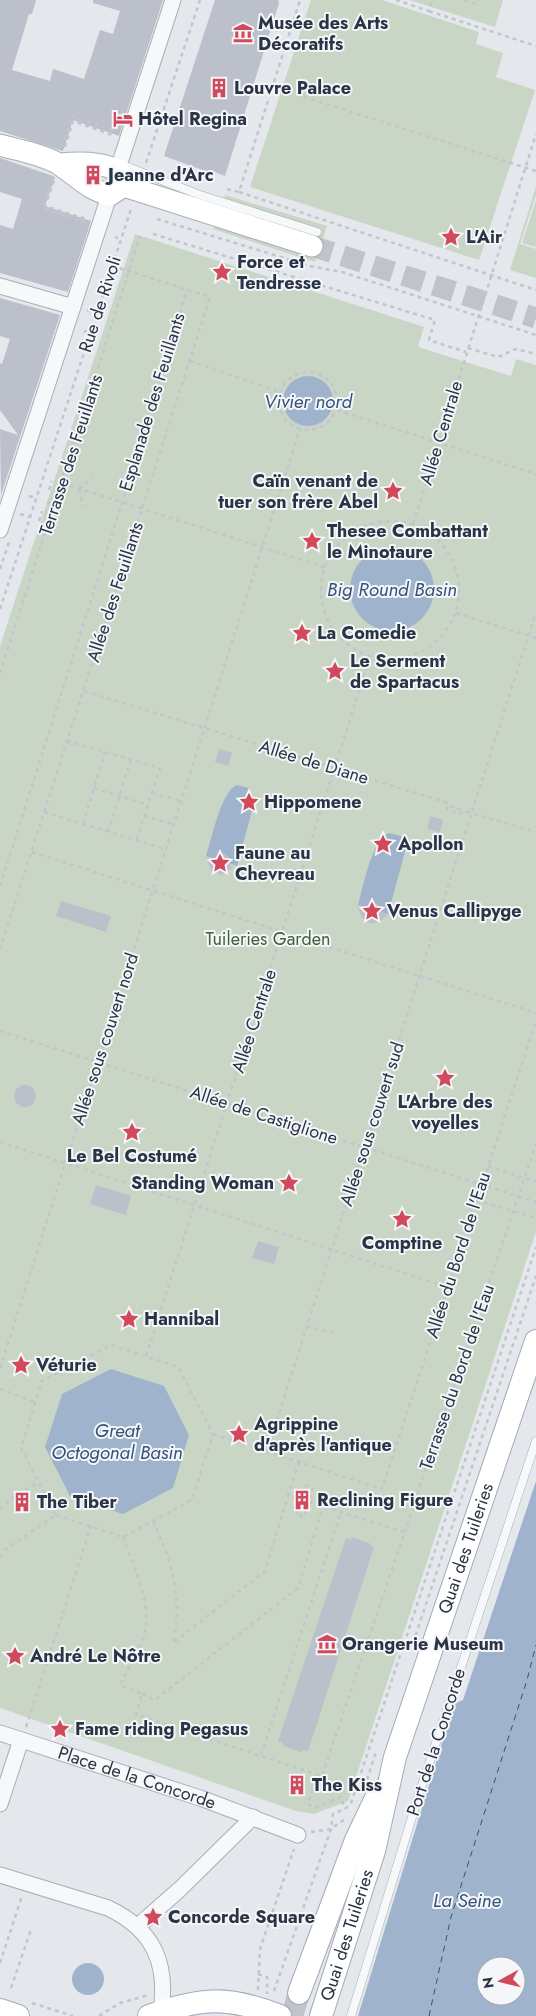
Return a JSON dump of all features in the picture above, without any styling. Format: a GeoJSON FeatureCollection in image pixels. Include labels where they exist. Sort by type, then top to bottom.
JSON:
{"type":"FeatureCollection","features":[{"type":"Feature","properties":{"kind":"main road"},"geometry":{"type":"LineString","coordinates":[[0,145],[58,163],[82,162],[105,165],[126,180],[314,239]]}},
{"type":"Feature","properties":{"kind":"main road","name":"Quai des Tuileries"},"geometry":{"type":"LineString","coordinates":[[321,2016],[374,1851],[386,1752],[536,1341]]}},
{"type":"Feature","properties":{"kind":"main road"},"geometry":{"type":"LineString","coordinates":[[299,1993],[356,1840],[386,1752]]}},
{"type":"Feature","properties":{"kind":"main road"},"geometry":{"type":"LineString","coordinates":[[156,2014],[201,2001],[227,2000],[280,2016]]}},
{"type":"Feature","properties":{"kind":"main road"},"geometry":{"type":"LineString","coordinates":[[0,2010],[22,2008]]}},
{"type":"Feature","properties":{"kind":"street","name":"Rue de Rivoli"},"geometry":{"type":"LineString","coordinates":[[0,530],[3,509],[126,180],[173,0]]}},
{"type":"Feature","properties":{"kind":"street"},"geometry":{"type":"LineString","coordinates":[[0,286],[78,308]]}},
{"type":"Feature","properties":{"kind":"street","name":"Place de la Concorde"},"geometry":{"type":"LineString","coordinates":[[0,1733],[203,1799],[298,1835]]}},
{"type":"Feature","properties":{"kind":"street"},"geometry":{"type":"LineString","coordinates":[[0,1804],[21,1740]]}},
{"type":"Feature","properties":{"kind":"street"},"geometry":{"type":"LineString","coordinates":[[138,1926],[180,1889],[252,1817]]}},
{"type":"Feature","properties":{"kind":"street"},"geometry":{"type":"LineString","coordinates":[[0,1875],[108,1908],[138,1926],[149,1940],[159,1959],[164,1982],[156,2014]]}},
{"type":"Feature","properties":{"kind":"lane","name":"Port de la Concorde"},"geometry":{"type":"LineString","coordinates":[[351,2016],[421,1788],[536,1441]]}},
{"type":"Feature","properties":{"kind":"path","name":"Rue de Rivoli"},"geometry":{"type":"LineString","coordinates":[[0,609],[97,314],[126,180],[200,0]]}},
{"type":"Feature","properties":{"kind":"path"},"geometry":{"type":"LineString","coordinates":[[239,192],[300,0]]}},
{"type":"Feature","properties":{"kind":"path"},"geometry":{"type":"LineString","coordinates":[[396,0],[536,46]]}},
{"type":"Feature","properties":{"kind":"path"},"geometry":{"type":"LineString","coordinates":[[429,11],[432,0]]}},
{"type":"Feature","properties":{"kind":"path"},"geometry":{"type":"LineString","coordinates":[[464,0],[476,4],[477,0]]}},
{"type":"Feature","properties":{"kind":"path"},"geometry":{"type":"LineString","coordinates":[[273,87],[536,171]]}},
{"type":"Feature","properties":{"kind":"path"},"geometry":{"type":"LineString","coordinates":[[92,221],[45,206],[72,116],[121,132]]}},
{"type":"Feature","properties":{"kind":"path"},"geometry":{"type":"LineString","coordinates":[[86,223],[43,208],[73,121],[119,137]]}},
{"type":"Feature","properties":{"kind":"path","name":"Allée Centrale"},"geometry":{"type":"LineString","coordinates":[[413,524],[536,134]]}},
{"type":"Feature","properties":{"kind":"path"},"geometry":{"type":"LineString","coordinates":[[227,189],[536,290]]}},
{"type":"Feature","properties":{"kind":"path"},"geometry":{"type":"LineString","coordinates":[[157,219],[310,266],[342,272],[536,335]]}},
{"type":"Feature","properties":{"kind":"path"},"geometry":{"type":"LineString","coordinates":[[153,234],[435,320],[429,340],[466,352]]}},
{"type":"Feature","properties":{"kind":"path","name":"Terrasse des Feuillants"},"geometry":{"type":"LineString","coordinates":[[0,674],[140,236]]}},
{"type":"Feature","properties":{"kind":"path","name":"Allée des Feuillants"},"geometry":{"type":"LineString","coordinates":[[0,949],[210,297],[148,279],[120,268]]}},
{"type":"Feature","properties":{"kind":"path","name":"Esplanade des Feuillants"},"geometry":{"type":"LineString","coordinates":[[0,886],[122,503],[186,290]]}},
{"type":"Feature","properties":{"kind":"path"},"geometry":{"type":"LineString","coordinates":[[78,308],[97,314]]}},
{"type":"Feature","properties":{"kind":"path"},"geometry":{"type":"LineString","coordinates":[[468,348],[498,357],[516,349],[536,354]]}},
{"type":"Feature","properties":{"kind":"path"},"geometry":{"type":"LineString","coordinates":[[190,361],[280,392]]}},
{"type":"Feature","properties":{"kind":"path"},"geometry":{"type":"LineString","coordinates":[[317,372],[332,383],[338,401],[336,410],[326,425],[318,429],[300,429],[291,425],[281,410],[280,392],[291,377],[299,373],[317,372]]}},
{"type":"Feature","properties":{"kind":"path"},"geometry":{"type":"LineString","coordinates":[[336,410],[536,474]]}},
{"type":"Feature","properties":{"kind":"path","name":"Allée sous couvert nord"},"geometry":{"type":"LineString","coordinates":[[0,1368],[300,429]]}},
{"type":"Feature","properties":{"kind":"path"},"geometry":{"type":"LineString","coordinates":[[79,489],[92,477]]}},
{"type":"Feature","properties":{"kind":"path"},"geometry":{"type":"LineString","coordinates":[[49,490],[52,481]]}},
{"type":"Feature","properties":{"kind":"path"},"geometry":{"type":"LineString","coordinates":[[62,483],[324,567]]}},
{"type":"Feature","properties":{"kind":"path"},"geometry":{"type":"LineString","coordinates":[[79,489],[83,506]]}},
{"type":"Feature","properties":{"kind":"path"},"geometry":{"type":"LineString","coordinates":[[47,502],[55,505]]}},
{"type":"Feature","properties":{"kind":"path"},"geometry":{"type":"LineString","coordinates":[[39,521],[42,511]]}},
{"type":"Feature","properties":{"kind":"path"},"geometry":{"type":"LineString","coordinates":[[385,521],[413,524],[432,534],[451,557],[457,570],[460,592],[456,613],[442,637],[432,647],[413,657],[392,660],[370,657],[354,650],[340,638],[329,624],[323,607],[321,589],[324,567],[331,554],[343,539],[358,528],[385,521]]}},
{"type":"Feature","properties":{"kind":"path","name":"Allée sous couvert sud"},"geometry":{"type":"LineString","coordinates":[[267,1451],[536,612]]}},
{"type":"Feature","properties":{"kind":"path"},"geometry":{"type":"LineString","coordinates":[[456,613],[536,638]]}},
{"type":"Feature","properties":{"kind":"path","name":"Allée Centrale"},"geometry":{"type":"LineString","coordinates":[[146,1356],[370,657]]}},
{"type":"Feature","properties":{"kind":"path","name":"Allée de Diane"},"geometry":{"type":"LineString","coordinates":[[84,691],[448,803],[447,809],[460,814],[464,811],[536,832]]}},
{"type":"Feature","properties":{"kind":"path"},"geometry":{"type":"LineString","coordinates":[[68,740],[160,768],[136,841]]}},
{"type":"Feature","properties":{"kind":"path"},"geometry":{"type":"LineString","coordinates":[[82,824],[105,752]]}},
{"type":"Feature","properties":{"kind":"path"},"geometry":{"type":"LineString","coordinates":[[108,832],[131,759]]}},
{"type":"Feature","properties":{"kind":"path"},"geometry":{"type":"LineString","coordinates":[[94,788],[148,805]]}},
{"type":"Feature","properties":{"kind":"path"},"geometry":{"type":"LineString","coordinates":[[152,793],[181,801]]}},
{"type":"Feature","properties":{"kind":"path"},"geometry":{"type":"LineString","coordinates":[[450,806],[464,811]]}},
{"type":"Feature","properties":{"kind":"path"},"geometry":{"type":"LineString","coordinates":[[44,812],[165,850]]}},
{"type":"Feature","properties":{"kind":"path"},"geometry":{"type":"LineString","coordinates":[[144,816],[173,824]]}},
{"type":"Feature","properties":{"kind":"path"},"geometry":{"type":"LineString","coordinates":[[32,852],[536,1014]]}},
{"type":"Feature","properties":{"kind":"path","name":"Allée du Bord de l'Eau"},"geometry":{"type":"LineString","coordinates":[[299,1462],[382,1489],[536,1021]]}},
{"type":"Feature","properties":{"kind":"path","name":"Allée de Castiglione"},"geometry":{"type":"LineString","coordinates":[[0,1031],[536,1202]]}},
{"type":"Feature","properties":{"kind":"path"},"geometry":{"type":"LineString","coordinates":[[0,1142],[447,1287]]}},
{"type":"Feature","properties":{"kind":"path","name":"Terrasse du Bord de l'Eau"},"geometry":{"type":"LineString","coordinates":[[318,1774],[322,1776],[536,1144]]}},
{"type":"Feature","properties":{"kind":"path"},"geometry":{"type":"LineString","coordinates":[[488,1166],[536,1182]]}},
{"type":"Feature","properties":{"kind":"path"},"geometry":{"type":"LineString","coordinates":[[476,1200],[536,1218]]}},
{"type":"Feature","properties":{"kind":"path","name":"Quai des Tuileries"},"geometry":{"type":"LineString","coordinates":[[331,1829],[333,1814],[345,1809],[351,1803],[536,1247]]}},
{"type":"Feature","properties":{"kind":"path","name":"Quai des Tuileries"},"geometry":{"type":"LineString","coordinates":[[410,1652],[536,1276]]}},
{"type":"Feature","properties":{"kind":"path"},"geometry":{"type":"LineString","coordinates":[[307,1326],[333,1333]]}},
{"type":"Feature","properties":{"kind":"path"},"geometry":{"type":"LineString","coordinates":[[153,1521],[165,1544],[175,1579],[177,1608],[173,1644],[265,1571],[299,1462],[213,1434],[178,1367],[146,1356],[110,1345],[42,1381],[21,1448],[56,1515],[123,1537],[192,1500],[213,1434]]}},
{"type":"Feature","properties":{"kind":"path"},"geometry":{"type":"LineString","coordinates":[[0,1389],[35,1402]]}},
{"type":"Feature","properties":{"kind":"path"},"geometry":{"type":"LineString","coordinates":[[0,1509],[15,1495],[39,1482]]}},
{"type":"Feature","properties":{"kind":"path"},"geometry":{"type":"LineString","coordinates":[[305,1485],[313,1488],[309,1502],[304,1517],[296,1514],[305,1485]]}},
{"type":"Feature","properties":{"kind":"path"},"geometry":{"type":"LineString","coordinates":[[288,1496],[300,1500]]}},
{"type":"Feature","properties":{"kind":"path"},"geometry":{"type":"LineString","coordinates":[[309,1502],[404,1532]]}},
{"type":"Feature","properties":{"kind":"path"},"geometry":{"type":"LineString","coordinates":[[123,1537],[140,1585],[146,1611],[144,1635],[120,1685],[155,1700],[298,1588],[323,1506]]}},
{"type":"Feature","properties":{"kind":"path"},"geometry":{"type":"LineString","coordinates":[[261,1755],[341,1512]]}},
{"type":"Feature","properties":{"kind":"path"},"geometry":{"type":"LineString","coordinates":[[0,1557],[6,1548],[56,1515]]}},
{"type":"Feature","properties":{"kind":"path"},"geometry":{"type":"LineString","coordinates":[[21,1740],[91,1526]]}},
{"type":"Feature","properties":{"kind":"path"},"geometry":{"type":"LineString","coordinates":[[142,1694],[136,1715],[318,1774],[308,1804],[315,1808],[340,1797],[344,1801],[345,1809]]}},
{"type":"Feature","properties":{"kind":"path"},"geometry":{"type":"LineString","coordinates":[[365,1784],[386,1752]]}},
{"type":"Feature","properties":{"kind":"path"},"geometry":{"type":"LineString","coordinates":[[248,2005],[258,1974],[260,1949],[298,1835],[331,1829],[274,1991]]}},
{"type":"Feature","properties":{"kind":"path"},"geometry":{"type":"LineString","coordinates":[[0,1963],[27,1883]]}},
{"type":"Feature","properties":{"kind":"path"},"geometry":{"type":"LineString","coordinates":[[11,1988],[32,1927]]}},
{"type":"Feature","properties":{"kind":"path"},"geometry":{"type":"LineString","coordinates":[[258,1974],[267,1977],[267,1994]]}},
{"type":"Feature","properties":{"kind":"path"},"geometry":{"type":"LineString","coordinates":[[22,2008],[73,2016]]}},
{"type":"Feature","properties":{"kind":"green space"},"geometry":{"type":"Polygon","coordinates":[[[311,0],[382,0],[479,32],[476,44],[503,53],[496,77],[535,90],[479,260],[250,187],[311,0]]]}},
{"type":"Feature","properties":{"kind":"green space"},"geometry":{"type":"Polygon","coordinates":[[[409,0],[503,0],[495,27],[409,0]]]}},
{"type":"Feature","properties":{"kind":"green space"},"geometry":{"type":"Polygon","coordinates":[[[536,187],[536,195],[520,244],[536,249],[536,278],[510,270],[536,187]]]}},
{"type":"Feature","properties":{"kind":"green space"},"geometry":{"type":"Polygon","coordinates":[[[225,195],[327,226],[315,262],[213,229],[215,224],[310,255],[319,228],[224,199],[225,195]]]}},
{"type":"Feature","properties":{"kind":"green space"},"geometry":{"type":"Polygon","coordinates":[[[536,200],[536,247],[522,243],[536,200]]]}},
{"type":"Feature","properties":{"kind":"green space","name":"Tuileries Garden"},"geometry":{"type":"Polygon","coordinates":[[[135,234],[424,327],[418,346],[421,348],[511,376],[516,359],[536,365],[536,1232],[348,1801],[314,1814],[296,1811],[0,1708],[0,646],[135,234]]]}},
{"type":"Feature","properties":{"kind":"water","name":"Vivier nord"},"geometry":{"type":"Polygon","coordinates":[[[303,376],[313,376],[326,383],[333,396],[333,406],[326,419],[313,426],[303,426],[294,422],[287,415],[283,406],[283,396],[287,387],[294,380],[303,376]]]}},
{"type":"Feature","properties":{"kind":"water","name":"Big Round Basin"},"geometry":{"type":"Polygon","coordinates":[[[392,547],[408,550],[422,559],[431,573],[434,589],[431,605],[422,619],[408,628],[392,631],[376,628],[362,619],[353,605],[350,589],[353,573],[362,559],[376,550],[392,547]]]}},
{"type":"Feature","properties":{"kind":"water"},"geometry":{"type":"Polygon","coordinates":[[[237,785],[249,788],[255,800],[237,866],[229,863],[228,857],[223,854],[215,859],[206,856],[222,805],[231,789],[237,785]]]}},
{"type":"Feature","properties":{"kind":"water"},"geometry":{"type":"Polygon","coordinates":[[[389,833],[401,836],[406,848],[388,914],[380,912],[379,906],[374,902],[366,907],[358,905],[373,854],[383,837],[389,833]]]}},
{"type":"Feature","properties":{"kind":"water","name":"Great Octogonal Basin"},"geometry":{"type":"Polygon","coordinates":[[[111,1369],[164,1386],[189,1435],[173,1488],[123,1514],[70,1496],[45,1447],[62,1394],[111,1369]]]}},
{"type":"Feature","properties":{"kind":"water","name":"La Seine"},"geometry":{"type":"Polygon","coordinates":[[[536,1481],[536,2016],[358,2016],[454,1704],[463,1700],[536,1481]]]}},
{"type":"Feature","properties":{"kind":"water"},"geometry":{"type":"Polygon","coordinates":[[[88,1963],[94,1964],[99,1968],[103,1973],[103,1985],[99,1990],[94,1994],[88,1995],[82,1994],[77,1990],[73,1985],[72,1979],[73,1973],[77,1968],[82,1964],[88,1963]]]}},
{"type":"Feature","properties":{"kind":"building"},"geometry":{"type":"Polygon","coordinates":[[[0,0],[36,0],[32,14],[29,14],[12,70],[50,81],[53,69],[84,79],[100,30],[113,34],[120,11],[93,3],[93,0],[163,0],[119,136],[73,120],[63,151],[0,131],[0,0]]]}},
{"type":"Feature","properties":{"kind":"building","name":"Louvre Palace"},"geometry":{"type":"Polygon","coordinates":[[[215,0],[278,0],[279,3],[225,176],[212,171],[211,173],[164,156],[215,0]]]}},
{"type":"Feature","properties":{"kind":"building"},"geometry":{"type":"Polygon","coordinates":[[[0,158],[55,177],[45,206],[91,221],[68,292],[0,273],[0,225],[13,229],[22,199],[0,192],[0,158]]]}},
{"type":"Feature","properties":{"kind":"building"},"geometry":{"type":"Polygon","coordinates":[[[0,298],[60,315],[1,495],[0,429],[18,435],[0,410],[0,363],[2,364],[10,339],[0,336],[0,298]]]}},
{"type":"Feature","properties":{"kind":"building"},"geometry":{"type":"Polygon","coordinates":[[[219,749],[232,753],[228,766],[215,762],[219,749]]]}},
{"type":"Feature","properties":{"kind":"building"},"geometry":{"type":"Polygon","coordinates":[[[430,816],[443,820],[440,833],[427,829],[430,816]]]}},
{"type":"Feature","properties":{"kind":"building"},"geometry":{"type":"Polygon","coordinates":[[[219,854],[227,856],[232,868],[221,875],[211,870],[206,857],[213,859],[219,854]]]}},
{"type":"Feature","properties":{"kind":"building"},"geometry":{"type":"Polygon","coordinates":[[[61,901],[111,916],[106,932],[56,916],[61,901]]]}},
{"type":"Feature","properties":{"kind":"building"},"geometry":{"type":"Polygon","coordinates":[[[374,902],[379,906],[381,912],[389,914],[378,922],[370,924],[362,918],[357,905],[365,907],[374,902]]]}},
{"type":"Feature","properties":{"kind":"building"},"geometry":{"type":"Polygon","coordinates":[[[25,1085],[33,1088],[36,1096],[33,1104],[25,1107],[17,1104],[14,1096],[17,1088],[25,1085]]]}},
{"type":"Feature","properties":{"kind":"building"},"geometry":{"type":"Polygon","coordinates":[[[96,1185],[131,1196],[126,1215],[90,1204],[96,1185]]]}},
{"type":"Feature","properties":{"kind":"building"},"geometry":{"type":"Polygon","coordinates":[[[258,1241],[279,1247],[274,1264],[252,1258],[258,1241]]]}},
{"type":"Feature","properties":{"kind":"building","name":"Orangerie Museum"},"geometry":{"type":"Polygon","coordinates":[[[352,1537],[374,1547],[308,1751],[302,1750],[301,1752],[283,1746],[283,1743],[278,1741],[346,1538],[351,1540],[352,1537]]]}},
{"type":"Feature","properties":{"kind":"ferry route"},"geometry":{"type":"LineString","coordinates":[[429,2016],[451,1917],[527,1680],[536,1645]]}},
{"type":"Feature","properties":{"kind":"tunnel"},"geometry":{"type":"LineString","coordinates":[[312,246],[536,318]]}},
{"type":"Feature","properties":{"kind":"tunnel"},"geometry":{"type":"LineString","coordinates":[[292,2016],[299,1993]]}},
{"type":"Feature","properties":{"kind":"place","name":"Musée des Arts Décoratifs"},"geometry":{"type":"Point","coordinates":[243,33]}},
{"type":"Feature","properties":{"kind":"place","name":"Louvre Palace"},"geometry":{"type":"Point","coordinates":[219,88]}},
{"type":"Feature","properties":{"kind":"place","name":"Hôtel Regina"},"geometry":{"type":"Point","coordinates":[123,119]}},
{"type":"Feature","properties":{"kind":"place","name":"Jeanne d'Arc"},"geometry":{"type":"Point","coordinates":[93,175]}},
{"type":"Feature","properties":{"kind":"place","name":"L'Air"},"geometry":{"type":"Point","coordinates":[451,237]}},
{"type":"Feature","properties":{"kind":"place","name":"Force et Tendresse"},"geometry":{"type":"Point","coordinates":[222,272]}},
{"type":"Feature","properties":{"kind":"place","name":"Caïn venant de tuer son frère Abel"},"geometry":{"type":"Point","coordinates":[393,491]}},
{"type":"Feature","properties":{"kind":"place","name":"Thesee Combattant le Minotaure"},"geometry":{"type":"Point","coordinates":[312,541]}},
{"type":"Feature","properties":{"kind":"place","name":"La Comedie"},"geometry":{"type":"Point","coordinates":[302,633]}},
{"type":"Feature","properties":{"kind":"place","name":"Le Serment de Spartacus"},"geometry":{"type":"Point","coordinates":[335,671]}},
{"type":"Feature","properties":{"kind":"place","name":"Hippomene"},"geometry":{"type":"Point","coordinates":[249,802]}},
{"type":"Feature","properties":{"kind":"place","name":"Apollon"},"geometry":{"type":"Point","coordinates":[383,844]}},
{"type":"Feature","properties":{"kind":"place","name":"Faune au Chevreau"},"geometry":{"type":"Point","coordinates":[220,863]}},
{"type":"Feature","properties":{"kind":"place","name":"Venus Callipyge"},"geometry":{"type":"Point","coordinates":[372,911]}},
{"type":"Feature","properties":{"kind":"place","name":"L'Arbre des voyelles"},"geometry":{"type":"Point","coordinates":[445,1078]}},
{"type":"Feature","properties":{"kind":"place","name":"Le Bel Costumé"},"geometry":{"type":"Point","coordinates":[132,1132]}},
{"type":"Feature","properties":{"kind":"place","name":"Standing Woman"},"geometry":{"type":"Point","coordinates":[289,1183]}},
{"type":"Feature","properties":{"kind":"place","name":"Comptine"},"geometry":{"type":"Point","coordinates":[402,1219]}},
{"type":"Feature","properties":{"kind":"place","name":"Hannibal"},"geometry":{"type":"Point","coordinates":[129,1319]}},
{"type":"Feature","properties":{"kind":"place","name":"Véturie"},"geometry":{"type":"Point","coordinates":[21,1365]}},
{"type":"Feature","properties":{"kind":"place","name":"Agrippine d'après l'antique"},"geometry":{"type":"Point","coordinates":[239,1434]}},
{"type":"Feature","properties":{"kind":"place","name":"Reclining Figure"},"geometry":{"type":"Point","coordinates":[302,1500]}},
{"type":"Feature","properties":{"kind":"place","name":"The Tiber"},"geometry":{"type":"Point","coordinates":[22,1502]}},
{"type":"Feature","properties":{"kind":"place","name":"Orangerie Museum"},"geometry":{"type":"Point","coordinates":[327,1644]}},
{"type":"Feature","properties":{"kind":"place","name":"André Le Nôtre"},"geometry":{"type":"Point","coordinates":[15,1656]}},
{"type":"Feature","properties":{"kind":"place","name":"Fame riding Pegasus"},"geometry":{"type":"Point","coordinates":[60,1729]}},
{"type":"Feature","properties":{"kind":"place","name":"The Kiss"},"geometry":{"type":"Point","coordinates":[297,1785]}},
{"type":"Feature","properties":{"kind":"place","name":"Concorde Square"},"geometry":{"type":"Point","coordinates":[153,1917]}}]}
